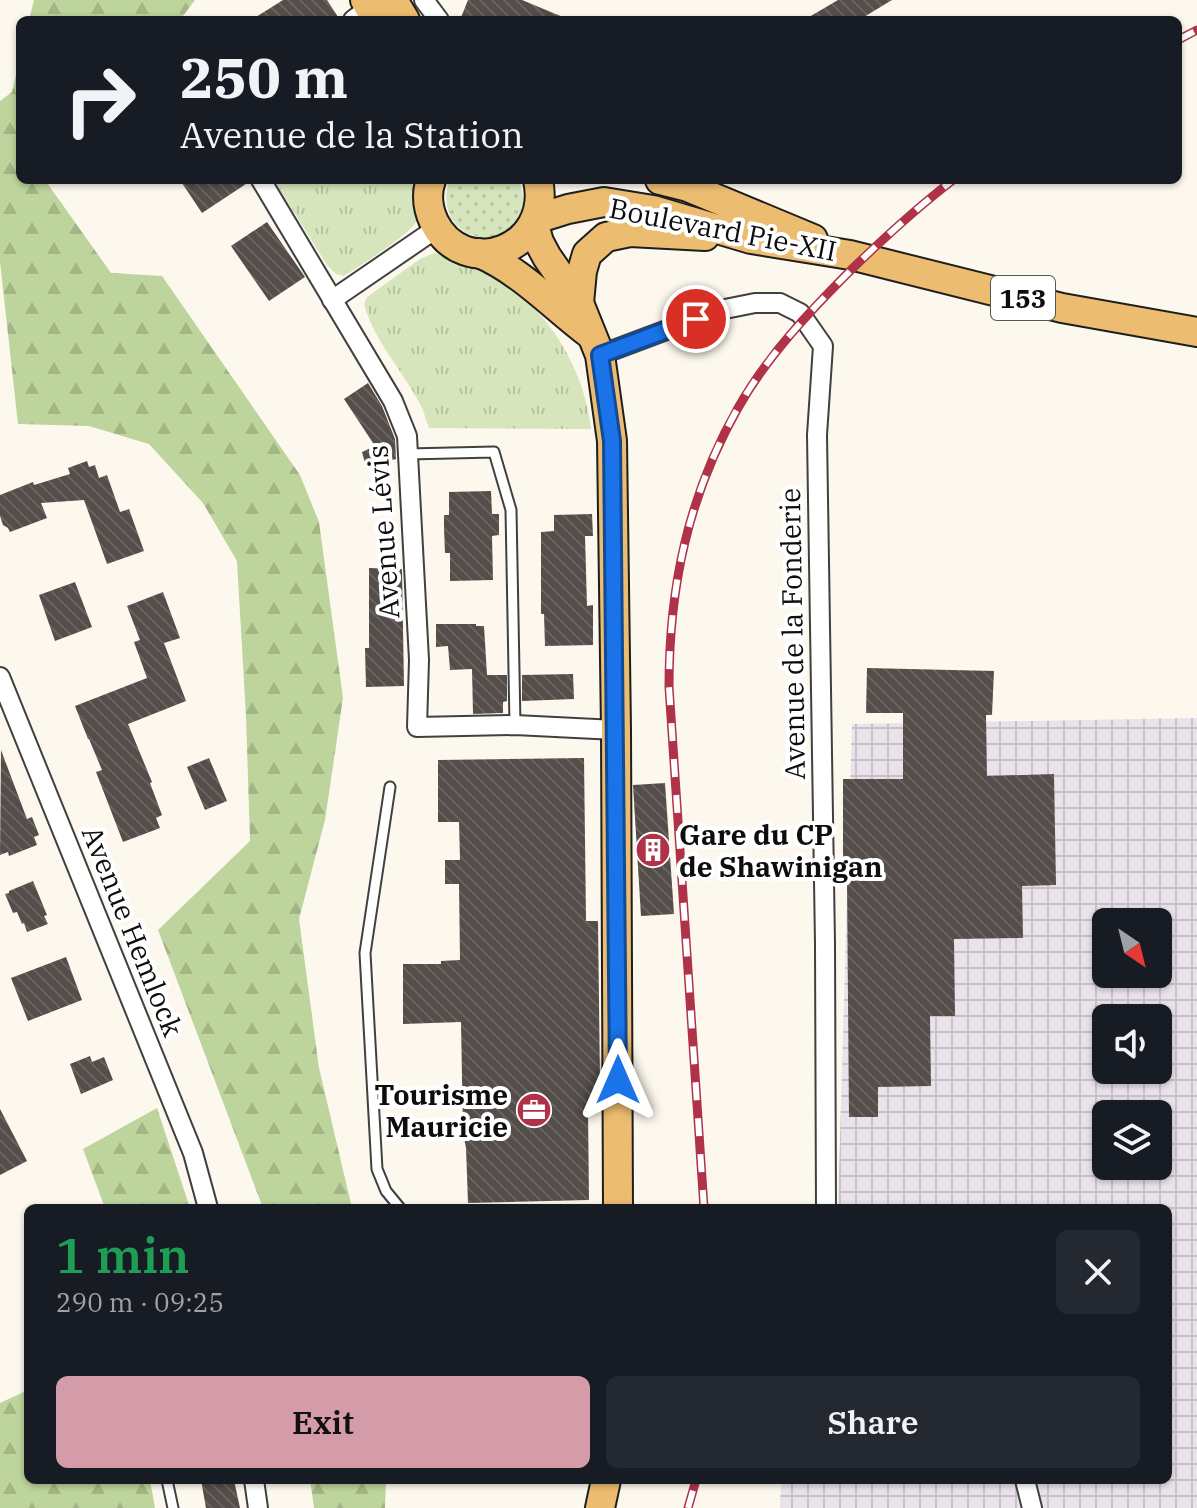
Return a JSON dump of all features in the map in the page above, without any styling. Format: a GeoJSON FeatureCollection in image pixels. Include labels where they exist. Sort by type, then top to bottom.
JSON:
{"type":"FeatureCollection","features":[{"type":"Feature","properties":{"kind":"main road"},"geometry":{"type":"LineString","coordinates":[[372,9],[393,16]]}},
{"type":"Feature","properties":{"kind":"main road"},"geometry":{"type":"LineString","coordinates":[[430,184],[430,215],[445,238],[466,251],[497,261],[522,279],[595,345]]}},
{"type":"Feature","properties":{"kind":"main road"},"geometry":{"type":"LineString","coordinates":[[539,184],[540,207],[535,222],[539,242],[579,303],[595,345],[612,441],[618,1204]]}},
{"type":"Feature","properties":{"kind":"main road","name":"Boulevard Pie-XII"},"geometry":{"type":"LineString","coordinates":[[676,184],[850,255]]}},
{"type":"Feature","properties":{"kind":"main road","name":"Boulevard Pie-XII"},"geometry":{"type":"LineString","coordinates":[[535,222],[568,209],[604,202],[653,210],[751,239],[850,255]]}},
{"type":"Feature","properties":{"kind":"main road","name":"153"},"geometry":{"type":"LineString","coordinates":[[479,253],[495,253],[510,247],[524,237],[535,222]]}},
{"type":"Feature","properties":{"kind":"main road"},"geometry":{"type":"LineString","coordinates":[[579,303],[587,254],[606,237],[630,232],[751,239]]}},
{"type":"Feature","properties":{"kind":"main road","name":"153"},"geometry":{"type":"LineString","coordinates":[[850,255],[1062,308],[1197,332]]}},
{"type":"Feature","properties":{"kind":"main road"},"geometry":{"type":"LineString","coordinates":[[600,1508],[605,1484]]}},
{"type":"Feature","properties":{"kind":"street","name":"Avenue Lévis"},"geometry":{"type":"LineString","coordinates":[[266,184],[393,401],[407,436],[419,660],[417,727],[515,725]]}},
{"type":"Feature","properties":{"kind":"street"},"geometry":{"type":"LineString","coordinates":[[332,300],[437,228]]}},
{"type":"Feature","properties":{"kind":"street","name":"Avenue de la Fonderie"},"geometry":{"type":"LineString","coordinates":[[595,345],[720,310],[755,303],[780,303],[800,313],[823,346],[817,435],[826,1204]]}},
{"type":"Feature","properties":{"kind":"street","name":"Avenue Hemlock"},"geometry":{"type":"LineString","coordinates":[[0,677],[193,1153],[207,1204]]}},
{"type":"Feature","properties":{"kind":"street"},"geometry":{"type":"LineString","coordinates":[[515,725],[616,730]]}},
{"type":"Feature","properties":{"kind":"street"},"geometry":{"type":"LineString","coordinates":[[255,1484],[258,1508]]}},
{"type":"Feature","properties":{"kind":"street"},"geometry":{"type":"LineString","coordinates":[[1026,1484],[1032,1508]]}},
{"type":"Feature","properties":{"kind":"lane"},"geometry":{"type":"LineString","coordinates":[[408,454],[494,452],[511,510],[515,725]]}},
{"type":"Feature","properties":{"kind":"lane"},"geometry":{"type":"LineString","coordinates":[[390,787],[365,953],[377,1169],[386,1191],[397,1204]]}},
{"type":"Feature","properties":{"kind":"lane"},"geometry":{"type":"LineString","coordinates":[[168,1484],[173,1508]]}},
{"type":"Feature","properties":{"kind":"shaded area"},"geometry":{"type":"Polygon","coordinates":[[[1197,718],[1197,1508],[780,1508],[781,1484],[1172,1484],[1172,1204],[838,1204],[852,724],[1197,718]]]}},
{"type":"Feature","properties":{"kind":"green space"},"geometry":{"type":"Polygon","coordinates":[[[34,0],[195,0],[183,16],[30,16],[34,0]]]}},
{"type":"Feature","properties":{"kind":"green space"},"geometry":{"type":"Polygon","coordinates":[[[16,75],[16,184],[48,184],[111,273],[162,276],[300,475],[319,522],[343,698],[325,820],[299,919],[319,1068],[351,1204],[261,1204],[158,930],[250,841],[237,561],[203,503],[149,444],[89,426],[18,424],[0,262],[0,101],[12,92],[16,75]]]}},
{"type":"Feature","properties":{"kind":"green space"},"geometry":{"type":"Polygon","coordinates":[[[276,184],[420,184],[418,218],[407,232],[344,276],[336,274],[327,265],[276,184]]]}},
{"type":"Feature","properties":{"kind":"green space"},"geometry":{"type":"Polygon","coordinates":[[[449,184],[520,184],[523,198],[518,217],[507,230],[494,237],[481,238],[456,225],[449,213],[446,197],[449,184]]]}},
{"type":"Feature","properties":{"kind":"green space"},"geometry":{"type":"Polygon","coordinates":[[[434,253],[495,273],[542,316],[575,369],[591,429],[429,428],[420,404],[382,343],[364,304],[367,297],[420,259],[434,253]]]}},
{"type":"Feature","properties":{"kind":"green space"},"geometry":{"type":"Polygon","coordinates":[[[157,1108],[189,1204],[104,1204],[83,1149],[157,1108]]]}},
{"type":"Feature","properties":{"kind":"green space"},"geometry":{"type":"Polygon","coordinates":[[[24,1392],[24,1484],[151,1484],[155,1508],[0,1508],[0,1403],[24,1392]]]}},
{"type":"Feature","properties":{"kind":"green space"},"geometry":{"type":"Polygon","coordinates":[[[311,1484],[386,1484],[385,1508],[314,1508],[311,1484]]]}},
{"type":"Feature","properties":{"kind":"building"},"geometry":{"type":"Polygon","coordinates":[[[283,0],[327,0],[337,16],[257,16],[283,0]]]}},
{"type":"Feature","properties":{"kind":"building"},"geometry":{"type":"Polygon","coordinates":[[[468,0],[522,0],[560,16],[462,16],[468,0]]]}},
{"type":"Feature","properties":{"kind":"building"},"geometry":{"type":"Polygon","coordinates":[[[838,0],[892,0],[866,16],[811,16],[838,0]]]}},
{"type":"Feature","properties":{"kind":"building"},"geometry":{"type":"Polygon","coordinates":[[[183,184],[246,184],[202,213],[183,184]]]}},
{"type":"Feature","properties":{"kind":"building"},"geometry":{"type":"Polygon","coordinates":[[[267,222],[305,277],[269,301],[231,246],[267,222]]]}},
{"type":"Feature","properties":{"kind":"building"},"geometry":{"type":"Polygon","coordinates":[[[368,383],[382,406],[395,439],[396,459],[366,467],[362,452],[375,446],[344,399],[368,383]]]}},
{"type":"Feature","properties":{"kind":"building"},"geometry":{"type":"Polygon","coordinates":[[[87,461],[89,467],[95,465],[99,478],[107,475],[120,512],[129,509],[144,551],[107,564],[84,500],[41,503],[47,518],[10,532],[3,525],[0,495],[33,482],[34,485],[70,474],[68,468],[87,461]]]}},
{"type":"Feature","properties":{"kind":"building"},"geometry":{"type":"Polygon","coordinates":[[[491,491],[492,514],[499,514],[499,535],[492,536],[493,580],[450,581],[450,553],[445,553],[444,528],[444,515],[449,515],[449,492],[491,491]]]}},
{"type":"Feature","properties":{"kind":"building"},"geometry":{"type":"Polygon","coordinates":[[[592,514],[593,536],[585,536],[587,606],[593,605],[593,645],[545,646],[544,614],[541,614],[541,532],[554,531],[554,515],[592,514]]]}},
{"type":"Feature","properties":{"kind":"building"},"geometry":{"type":"Polygon","coordinates":[[[369,568],[402,569],[404,686],[366,687],[369,568]]]}},
{"type":"Feature","properties":{"kind":"building"},"geometry":{"type":"Polygon","coordinates":[[[75,582],[92,627],[55,641],[39,595],[75,582]]]}},
{"type":"Feature","properties":{"kind":"building"},"geometry":{"type":"Polygon","coordinates":[[[163,592],[180,638],[164,643],[186,701],[128,724],[162,815],[156,818],[160,828],[123,842],[96,772],[102,770],[75,706],[147,678],[134,642],[140,640],[127,606],[163,592]]]}},
{"type":"Feature","properties":{"kind":"building"},"geometry":{"type":"Polygon","coordinates":[[[436,624],[484,626],[487,675],[507,675],[507,701],[503,702],[503,713],[473,714],[472,669],[450,670],[448,646],[436,647],[436,624]]]}},
{"type":"Feature","properties":{"kind":"building"},"geometry":{"type":"Polygon","coordinates":[[[867,668],[994,671],[992,715],[986,715],[987,776],[1054,774],[1056,885],[1022,886],[1023,938],[954,939],[955,1016],[930,1016],[931,1086],[878,1087],[878,1117],[849,1117],[843,779],[903,779],[903,713],[866,713],[867,668]]]}},
{"type":"Feature","properties":{"kind":"building"},"geometry":{"type":"Polygon","coordinates":[[[573,674],[574,699],[522,701],[522,675],[573,674]]]}},
{"type":"Feature","properties":{"kind":"building"},"geometry":{"type":"Polygon","coordinates":[[[1,750],[27,819],[32,817],[39,835],[34,837],[37,845],[9,856],[8,852],[0,855],[1,750]]]}},
{"type":"Feature","properties":{"kind":"building"},"geometry":{"type":"Polygon","coordinates":[[[209,758],[227,801],[205,810],[187,767],[209,758]]]}},
{"type":"Feature","properties":{"kind":"building"},"geometry":{"type":"Polygon","coordinates":[[[584,758],[586,921],[598,921],[600,1082],[600,1086],[594,1086],[595,1110],[588,1110],[589,1200],[468,1203],[461,1022],[403,1024],[403,964],[441,964],[441,961],[460,960],[459,884],[445,884],[445,860],[460,860],[459,822],[438,822],[438,760],[584,758]]]}},
{"type":"Feature","properties":{"kind":"building","name":"Gare du CP de Shawinigan"},"geometry":{"type":"Polygon","coordinates":[[[665,783],[674,914],[641,916],[633,785],[665,783]]]}},
{"type":"Feature","properties":{"kind":"building"},"geometry":{"type":"Polygon","coordinates":[[[33,881],[48,924],[27,932],[17,912],[13,913],[5,894],[33,881]]]}},
{"type":"Feature","properties":{"kind":"building"},"geometry":{"type":"Polygon","coordinates":[[[66,957],[82,1000],[28,1021],[11,978],[66,957]]]}},
{"type":"Feature","properties":{"kind":"building"},"geometry":{"type":"Polygon","coordinates":[[[90,1056],[92,1062],[104,1057],[113,1080],[81,1094],[70,1064],[90,1056]]]}},
{"type":"Feature","properties":{"kind":"building"},"geometry":{"type":"Polygon","coordinates":[[[0,1109],[27,1161],[0,1175],[0,1109]]]}},
{"type":"Feature","properties":{"kind":"building"},"geometry":{"type":"Polygon","coordinates":[[[202,1484],[235,1484],[240,1508],[206,1508],[202,1484]]]}},
{"type":"Feature","properties":{"kind":"railway"},"geometry":{"type":"LineString","coordinates":[[1182,38],[1197,30]]}},
{"type":"Feature","properties":{"kind":"railway"},"geometry":{"type":"LineString","coordinates":[[704,1204],[669,687],[673,614],[685,543],[694,509],[721,441],[762,370],[806,317],[853,268],[948,184]]}},
{"type":"Feature","properties":{"kind":"railway"},"geometry":{"type":"LineString","coordinates":[[688,1508],[695,1484]]}},
{"type":"Feature","properties":{"kind":"place","name":"Gare du CP de Shawinigan"},"geometry":{"type":"Point","coordinates":[653,850]}},
{"type":"Feature","properties":{"kind":"place","name":"Tourisme Mauricie"},"geometry":{"type":"Point","coordinates":[534,1110]}},
{"type":"Feature","properties":{"kind":"route"},"geometry":{"type":"LineString","coordinates":[[618,1080],[612,441],[600,355],[696,319]]}}]}
